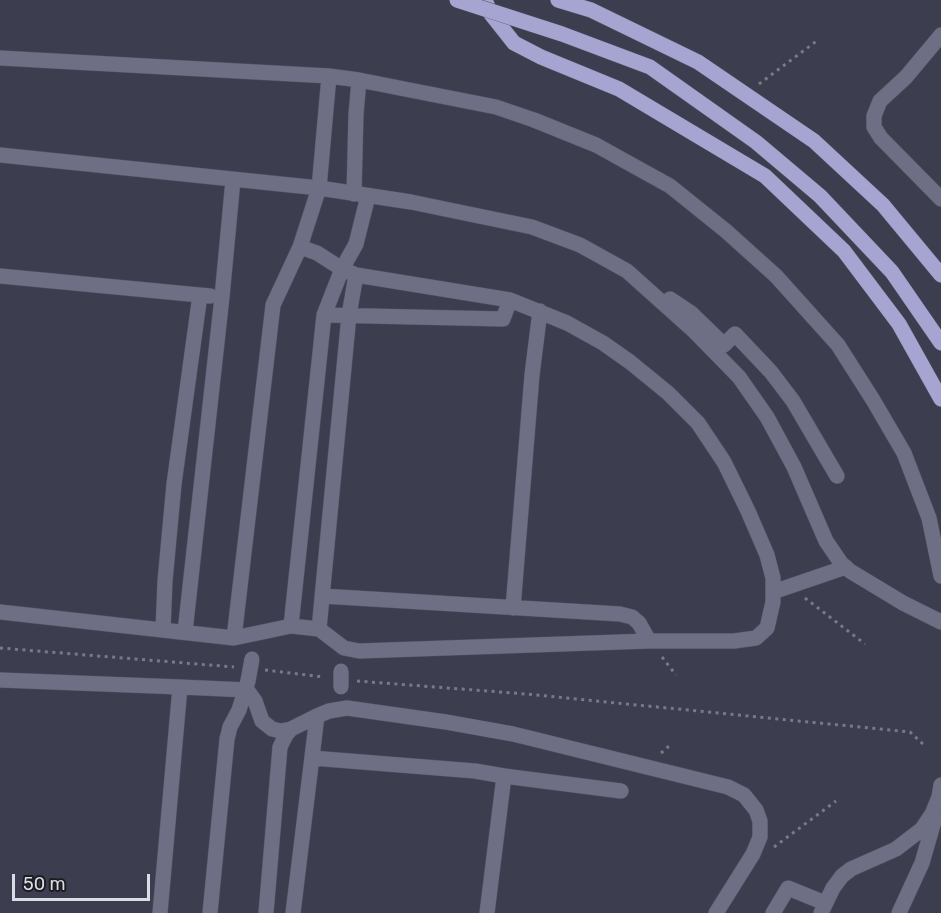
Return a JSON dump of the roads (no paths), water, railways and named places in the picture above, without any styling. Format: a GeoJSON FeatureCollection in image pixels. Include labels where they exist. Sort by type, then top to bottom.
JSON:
{"type":"FeatureCollection","features":[{"type":"Feature","properties":{"kind":"main road"},"geometry":{"type":"LineString","coordinates":[[457,0],[562,34],[650,67],[756,142],[820,196],[892,272],[941,343]]}},
{"type":"Feature","properties":{"kind":"main road"},"geometry":{"type":"LineString","coordinates":[[485,0],[491,14],[514,43],[541,57],[619,89],[765,176],[844,250],[899,324],[941,399]]}},
{"type":"Feature","properties":{"kind":"main road"},"geometry":{"type":"LineString","coordinates":[[558,0],[591,10],[698,62],[814,141],[884,205],[941,275]]}},
{"type":"Feature","properties":{"kind":"lane"},"geometry":{"type":"LineString","coordinates":[[941,35],[906,77],[880,101],[874,116],[874,127],[881,138],[941,199]]}},
{"type":"Feature","properties":{"kind":"lane"},"geometry":{"type":"LineString","coordinates":[[0,58],[329,76],[359,80],[496,107],[596,145],[670,186],[726,231],[776,276],[838,345],[903,453],[929,518],[941,576]]}},
{"type":"Feature","properties":{"kind":"lane"},"geometry":{"type":"LineString","coordinates":[[234,638],[273,305],[300,247],[319,188],[329,76]]}},
{"type":"Feature","properties":{"kind":"lane"},"geometry":{"type":"LineString","coordinates":[[319,628],[349,315],[349,272],[356,244],[361,195],[356,114],[359,80]]}},
{"type":"Feature","properties":{"kind":"lane"},"geometry":{"type":"LineString","coordinates":[[0,155],[319,188],[411,202],[532,227],[580,245],[627,271],[691,313],[724,345],[735,334],[771,372],[793,401],[837,476]]}},
{"type":"Feature","properties":{"kind":"lane"},"geometry":{"type":"LineString","coordinates":[[185,632],[233,180]]}},
{"type":"Feature","properties":{"kind":"lane"},"geometry":{"type":"LineString","coordinates":[[0,612],[234,638],[291,626],[319,628],[338,645],[359,651],[650,641],[734,641],[756,638],[767,628],[771,615],[773,578],[767,555],[724,462],[698,423],[668,393],[630,362],[603,344],[567,323],[540,311],[510,300],[349,272],[317,253],[300,247]]}},
{"type":"Feature","properties":{"kind":"lane"},"geometry":{"type":"LineString","coordinates":[[627,271],[694,331],[739,377],[767,417],[794,467],[833,553],[846,567],[903,603],[941,622]]}},
{"type":"Feature","properties":{"kind":"lane"},"geometry":{"type":"LineString","coordinates":[[291,626],[324,315],[349,272]]}},
{"type":"Feature","properties":{"kind":"lane"},"geometry":{"type":"LineString","coordinates":[[0,276],[222,297]]}},
{"type":"Feature","properties":{"kind":"lane"},"geometry":{"type":"LineString","coordinates":[[163,630],[174,484],[200,295]]}},
{"type":"Feature","properties":{"kind":"lane"},"geometry":{"type":"LineString","coordinates":[[324,315],[503,319],[510,300]]}},
{"type":"Feature","properties":{"kind":"lane"},"geometry":{"type":"LineString","coordinates":[[513,608],[531,387],[540,311]]}},
{"type":"Feature","properties":{"kind":"lane"},"geometry":{"type":"LineString","coordinates":[[773,592],[846,567]]}},
{"type":"Feature","properties":{"kind":"lane"},"geometry":{"type":"LineString","coordinates":[[322,596],[620,614],[632,617],[639,623],[650,641]]}},
{"type":"Feature","properties":{"kind":"lane"},"geometry":{"type":"LineString","coordinates":[[210,913],[227,739],[255,664],[256,634]]}},
{"type":"Feature","properties":{"kind":"lane"},"geometry":{"type":"LineString","coordinates":[[338,645],[344,679],[338,709]]}},
{"type":"Feature","properties":{"kind":"lane"},"geometry":{"type":"LineString","coordinates":[[0,680],[180,687],[248,685]]}},
{"type":"Feature","properties":{"kind":"lane"},"geometry":{"type":"LineString","coordinates":[[248,685],[262,721],[272,729],[280,731],[291,729],[338,709],[358,709],[513,734],[728,787],[744,795],[756,810],[760,837],[753,854],[716,913]]}},
{"type":"Feature","properties":{"kind":"lane"},"geometry":{"type":"LineString","coordinates":[[160,913],[180,687]]}},
{"type":"Feature","properties":{"kind":"lane"},"geometry":{"type":"LineString","coordinates":[[293,913],[317,716]]}},
{"type":"Feature","properties":{"kind":"lane"},"geometry":{"type":"LineString","coordinates":[[266,913],[280,747],[291,729]]}},
{"type":"Feature","properties":{"kind":"lane"},"geometry":{"type":"LineString","coordinates":[[312,758],[475,771],[621,791]]}},
{"type":"Feature","properties":{"kind":"lane"},"geometry":{"type":"LineString","coordinates":[[488,913],[504,776]]}},
{"type":"Feature","properties":{"kind":"lane"},"geometry":{"type":"LineString","coordinates":[[773,913],[788,888],[823,908],[842,876],[851,869],[896,849],[922,829],[932,814],[940,791]]}},
{"type":"Feature","properties":{"kind":"lane"},"geometry":{"type":"LineString","coordinates":[[899,913],[922,863],[940,791]]}}]}
